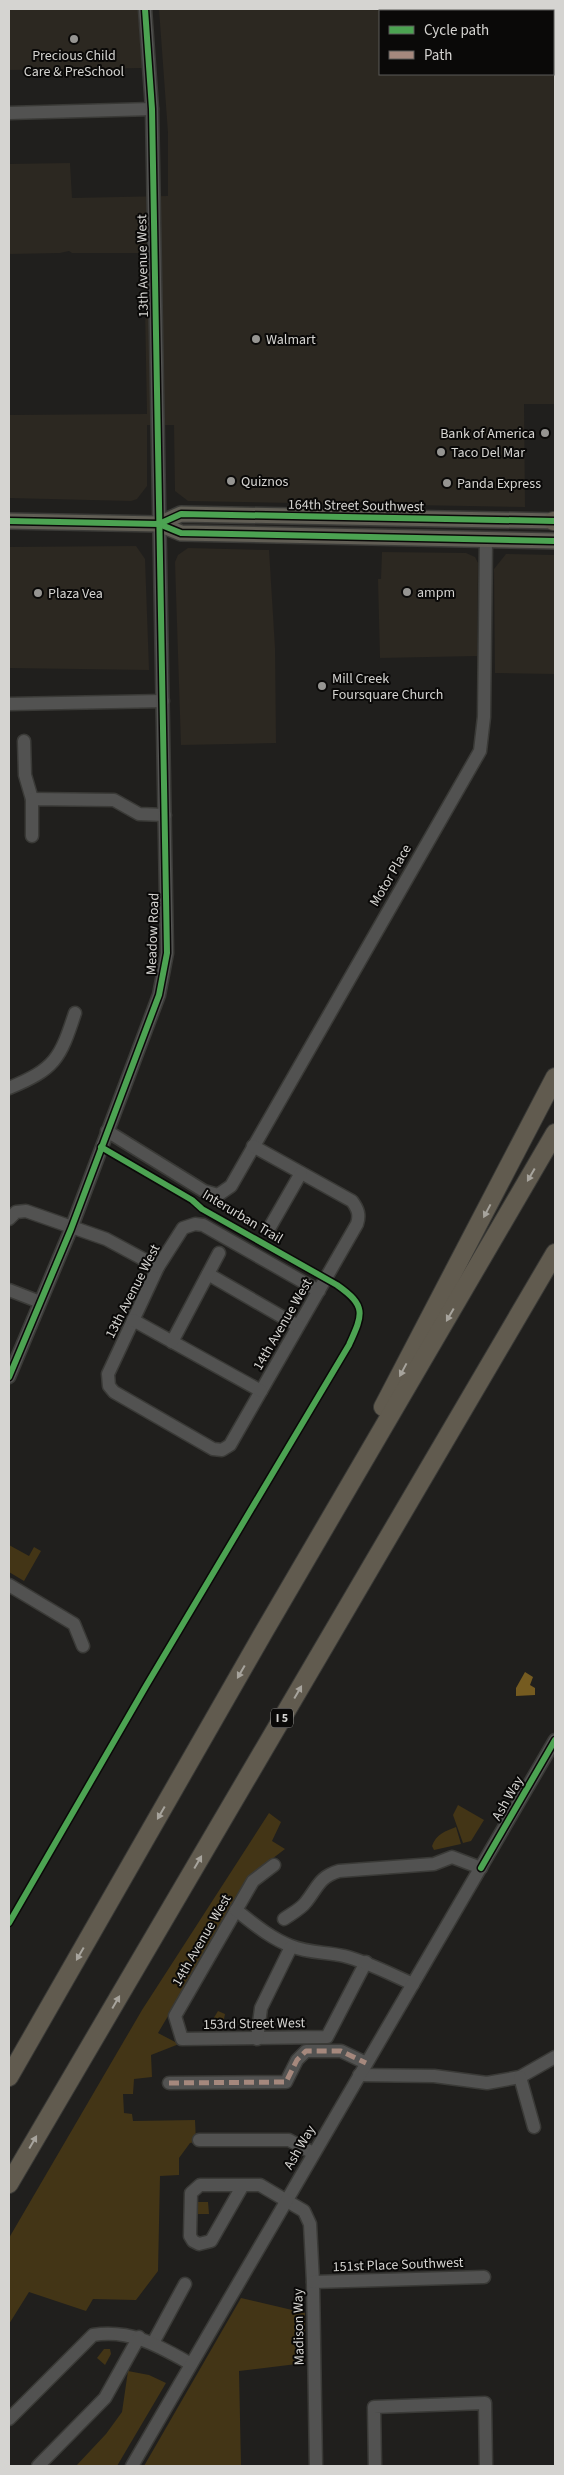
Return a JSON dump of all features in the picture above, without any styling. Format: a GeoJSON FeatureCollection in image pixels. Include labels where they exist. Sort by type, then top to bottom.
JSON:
{"type":"FeatureCollection","features":[{"type":"Feature","properties":{"kind":"highway"},"geometry":{"type":"LineString","coordinates":[[265,1630],[518,1152],[555,1077]]}},
{"type":"Feature","properties":{"kind":"highway"},"geometry":{"type":"LineString","coordinates":[[518,1152],[555,1090]]}},
{"type":"Feature","properties":{"kind":"highway"},"geometry":{"type":"LineString","coordinates":[[9,2077],[265,1630],[555,1133]]}},
{"type":"Feature","properties":{"kind":"highway","name":"I 5"},"geometry":{"type":"LineString","coordinates":[[9,2184],[555,1253]]}},
{"type":"Feature","properties":{"kind":"main road","name":"164th Street Southwest"},"geometry":{"type":"LineString","coordinates":[[159,524],[181,514],[555,521]]}},
{"type":"Feature","properties":{"kind":"main road","name":"164th Street Southwest"},"geometry":{"type":"LineString","coordinates":[[9,520],[159,524],[181,533],[555,541]]}},
{"type":"Feature","properties":{"kind":"street","name":"13th Avenue West"},"geometry":{"type":"LineString","coordinates":[[145,9],[152,109],[159,524]]}},
{"type":"Feature","properties":{"kind":"street"},"geometry":{"type":"LineString","coordinates":[[9,113],[152,109]]}},
{"type":"Feature","properties":{"kind":"street","name":"Meadow Road"},"geometry":{"type":"LineString","coordinates":[[9,1377],[71,1229],[160,995],[164,977],[167,930],[159,524]]}},
{"type":"Feature","properties":{"kind":"street","name":"Motor Place"},"geometry":{"type":"LineString","coordinates":[[107,1131],[204,1191],[218,1195],[231,1186],[480,751],[484,717],[486,539]]}},
{"type":"Feature","properties":{"kind":"street"},"geometry":{"type":"LineString","coordinates":[[9,704],[163,701]]}},
{"type":"Feature","properties":{"kind":"street"},"geometry":{"type":"LineString","coordinates":[[24,741],[25,774],[32,799],[32,836]]}},
{"type":"Feature","properties":{"kind":"street"},"geometry":{"type":"LineString","coordinates":[[32,799],[114,800],[139,814],[165,815]]}},
{"type":"Feature","properties":{"kind":"street"},"geometry":{"type":"LineString","coordinates":[[9,1088],[45,1070],[63,1049],[75,1013]]}},
{"type":"Feature","properties":{"kind":"street"},"geometry":{"type":"LineString","coordinates":[[253,1146],[301,1173],[270,1227]]}},
{"type":"Feature","properties":{"kind":"street","name":"14th Avenue West"},"geometry":{"type":"LineString","coordinates":[[222,1450],[230,1445],[357,1224],[359,1217],[357,1208],[352,1201],[301,1173]]}},
{"type":"Feature","properties":{"kind":"street"},"geometry":{"type":"LineString","coordinates":[[9,1219],[16,1212],[26,1211],[71,1229],[106,1239],[158,1267]]}},
{"type":"Feature","properties":{"kind":"street","name":"13th Avenue West"},"geometry":{"type":"LineString","coordinates":[[222,1450],[213,1449],[114,1392],[108,1381],[108,1374],[158,1267],[183,1228],[195,1224],[203,1225],[319,1291]]}},
{"type":"Feature","properties":{"kind":"street"},"geometry":{"type":"LineString","coordinates":[[172,1342],[219,1253]]}},
{"type":"Feature","properties":{"kind":"street"},"geometry":{"type":"LineString","coordinates":[[208,1274],[298,1326]]}},
{"type":"Feature","properties":{"kind":"street"},"geometry":{"type":"LineString","coordinates":[[9,1290],[40,1302]]}},
{"type":"Feature","properties":{"kind":"street"},"geometry":{"type":"LineString","coordinates":[[133,1320],[261,1391]]}},
{"type":"Feature","properties":{"kind":"street"},"geometry":{"type":"LineString","coordinates":[[9,1585],[74,1624],[83,1646]]}},
{"type":"Feature","properties":{"kind":"street","name":"Ash Way"},"geometry":{"type":"LineString","coordinates":[[132,2466],[555,1740]]}},
{"type":"Feature","properties":{"kind":"street"},"geometry":{"type":"LineString","coordinates":[[284,1919],[305,1904],[318,1884],[328,1874],[339,1870],[434,1864],[452,1857],[481,1868]]}},
{"type":"Feature","properties":{"kind":"street","name":"14th Avenue West"},"geometry":{"type":"LineString","coordinates":[[182,2039],[175,2016],[253,1880],[274,1865]]}},
{"type":"Feature","properties":{"kind":"street"},"geometry":{"type":"LineString","coordinates":[[236,1910],[267,1934],[291,1946],[312,1952],[343,1955],[366,1962],[413,1984]]}},
{"type":"Feature","properties":{"kind":"street"},"geometry":{"type":"LineString","coordinates":[[258,2039],[261,2008],[291,1946]]}},
{"type":"Feature","properties":{"kind":"street","name":"153rd Street West"},"geometry":{"type":"LineString","coordinates":[[182,2039],[327,2037],[366,1962]]}},
{"type":"Feature","properties":{"kind":"street"},"geometry":{"type":"LineString","coordinates":[[169,2083],[286,2082],[298,2060],[306,2051],[341,2051],[366,2063]]}},
{"type":"Feature","properties":{"kind":"street"},"geometry":{"type":"LineString","coordinates":[[359,2074],[434,2076],[487,2083],[520,2077],[555,2057]]}},
{"type":"Feature","properties":{"kind":"street"},"geometry":{"type":"LineString","coordinates":[[520,2077],[534,2127]]}},
{"type":"Feature","properties":{"kind":"street"},"geometry":{"type":"LineString","coordinates":[[199,2140],[289,2140],[313,2153]]}},
{"type":"Feature","properties":{"kind":"street","name":"Madison Way"},"geometry":{"type":"LineString","coordinates":[[243,2185],[211,2241],[199,2244],[193,2241],[190,2236],[191,2193],[200,2185],[243,2185],[260,2185],[304,2211],[310,2224],[313,2282],[316,2466]]}},
{"type":"Feature","properties":{"kind":"street","name":"151st Place Southwest"},"geometry":{"type":"LineString","coordinates":[[313,2282],[484,2277]]}},
{"type":"Feature","properties":{"kind":"street"},"geometry":{"type":"LineString","coordinates":[[152,2343],[184,2284]]}},
{"type":"Feature","properties":{"kind":"street"},"geometry":{"type":"LineString","coordinates":[[9,2419],[93,2335],[107,2333],[139,2337],[191,2364]]}},
{"type":"Feature","properties":{"kind":"street"},"geometry":{"type":"LineString","coordinates":[[38,2466],[105,2398],[139,2337]]}},
{"type":"Feature","properties":{"kind":"street"},"geometry":{"type":"LineString","coordinates":[[375,2466],[374,2407],[485,2403],[486,2466]]}},
{"type":"Feature","properties":{"kind":"shaded area","name":"Precious Child Care & PreSchool"},"geometry":{"type":"Polygon","coordinates":[[[9,9],[138,9],[142,68],[9,70],[9,9]]]}},
{"type":"Feature","properties":{"kind":"shaded area"},"geometry":{"type":"Polygon","coordinates":[[[159,9],[555,9],[555,404],[524,404],[525,507],[188,501],[175,491],[174,425],[147,425],[147,486],[137,499],[131,501],[9,498],[9,415],[147,414],[144,253],[72,253],[69,251],[60,253],[9,254],[9,164],[70,163],[72,198],[168,196],[168,133],[159,9]]]}},
{"type":"Feature","properties":{"kind":"shaded area"},"geometry":{"type":"Polygon","coordinates":[[[136,546],[145,559],[149,670],[9,668],[9,547],[136,546]]]}},
{"type":"Feature","properties":{"kind":"shaded area"},"geometry":{"type":"Polygon","coordinates":[[[188,548],[269,550],[275,648],[276,743],[181,745],[175,562],[178,555],[188,548]]]}},
{"type":"Feature","properties":{"kind":"shaded area"},"geometry":{"type":"Polygon","coordinates":[[[382,552],[466,553],[475,557],[478,563],[477,656],[380,658],[378,579],[381,579],[382,552]]]}},
{"type":"Feature","properties":{"kind":"shaded area"},"geometry":{"type":"Polygon","coordinates":[[[506,554],[555,555],[555,674],[495,673],[494,569],[506,554]]]}},
{"type":"Feature","properties":{"kind":"shaded area"},"geometry":{"type":"Polygon","coordinates":[[[9,1545],[29,1556],[34,1547],[41,1551],[24,1581],[9,1572],[9,1545]]]}},
{"type":"Feature","properties":{"kind":"shaded area"},"geometry":{"type":"Polygon","coordinates":[[[525,1672],[533,1677],[530,1685],[535,1688],[535,1695],[516,1696],[516,1688],[525,1672]]]}},
{"type":"Feature","properties":{"kind":"shaded area"},"geometry":{"type":"Polygon","coordinates":[[[458,1805],[484,1820],[471,1841],[463,1843],[453,1815],[458,1805]]]}},
{"type":"Feature","properties":{"kind":"shaded area"},"geometry":{"type":"Polygon","coordinates":[[[269,1813],[281,1822],[272,1841],[285,1849],[251,1875],[158,2033],[179,2044],[151,2055],[152,2077],[134,2079],[133,2094],[123,2094],[124,2113],[132,2114],[133,2121],[195,2120],[196,2142],[190,2143],[179,2158],[179,2175],[160,2176],[158,2271],[136,2300],[93,2299],[86,2311],[29,2292],[9,2324],[9,2238],[142,2010],[269,1813]]]}},
{"type":"Feature","properties":{"kind":"shaded area"},"geometry":{"type":"Polygon","coordinates":[[[456,1827],[461,1844],[434,1850],[432,1846],[436,1839],[456,1827]]]}},
{"type":"Feature","properties":{"kind":"shaded area"},"geometry":{"type":"Polygon","coordinates":[[[218,2011],[225,2014],[222,2029],[207,2029],[218,2011]]]}},
{"type":"Feature","properties":{"kind":"shaded area"},"geometry":{"type":"Polygon","coordinates":[[[196,2202],[208,2202],[209,2214],[196,2214],[196,2202]]]}},
{"type":"Feature","properties":{"kind":"shaded area"},"geometry":{"type":"Polygon","coordinates":[[[241,2298],[305,2313],[305,2363],[239,2371],[241,2466],[144,2466],[241,2298]]]}},
{"type":"Feature","properties":{"kind":"shaded area"},"geometry":{"type":"Polygon","coordinates":[[[104,2349],[110,2349],[111,2354],[105,2365],[97,2358],[104,2349]]]}},
{"type":"Feature","properties":{"kind":"shaded area"},"geometry":{"type":"Polygon","coordinates":[[[128,2371],[149,2375],[166,2383],[117,2466],[76,2466],[106,2434],[122,2412],[128,2371]]]}},
{"type":"Feature","properties":{"kind":"marked path"},"geometry":{"type":"LineString","coordinates":[[169,2083],[286,2082],[297,2060],[306,2051],[341,2051],[366,2063]]}},
{"type":"Feature","properties":{"kind":"cycle path"},"geometry":{"type":"LineString","coordinates":[[9,1377],[71,1229],[159,995],[167,953],[152,109],[145,9]]}},
{"type":"Feature","properties":{"kind":"cycle path"},"geometry":{"type":"LineString","coordinates":[[159,524],[181,514],[555,521]]}},
{"type":"Feature","properties":{"kind":"cycle path"},"geometry":{"type":"LineString","coordinates":[[9,521],[159,524],[181,533],[555,541]]}},
{"type":"Feature","properties":{"kind":"cycle path","name":"Interurban Trail"},"geometry":{"type":"LineString","coordinates":[[9,1923],[146,1686],[349,1345],[359,1318],[358,1305],[347,1292],[337,1285],[202,1209],[192,1200],[101,1147]]}},
{"type":"Feature","properties":{"kind":"cycle path"},"geometry":{"type":"LineString","coordinates":[[481,1868],[555,1740]]}},
{"type":"Feature","properties":{"kind":"place","name":"Precious Child Care & PreSchool"},"geometry":{"type":"Point","coordinates":[74,39]}},
{"type":"Feature","properties":{"kind":"place","name":"Walmart"},"geometry":{"type":"Point","coordinates":[256,339]}},
{"type":"Feature","properties":{"kind":"place","name":"Bank of America"},"geometry":{"type":"Point","coordinates":[545,433]}},
{"type":"Feature","properties":{"kind":"place","name":"Taco Del Mar"},"geometry":{"type":"Point","coordinates":[441,452]}},
{"type":"Feature","properties":{"kind":"place","name":"Quiznos"},"geometry":{"type":"Point","coordinates":[231,481]}},
{"type":"Feature","properties":{"kind":"place","name":"Panda Express"},"geometry":{"type":"Point","coordinates":[447,483]}},
{"type":"Feature","properties":{"kind":"place","name":"ampm"},"geometry":{"type":"Point","coordinates":[407,592]}},
{"type":"Feature","properties":{"kind":"place","name":"Plaza Vea"},"geometry":{"type":"Point","coordinates":[38,593]}},
{"type":"Feature","properties":{"kind":"place","name":"Mill Creek Foursquare Church"},"geometry":{"type":"Point","coordinates":[322,686]}}]}
